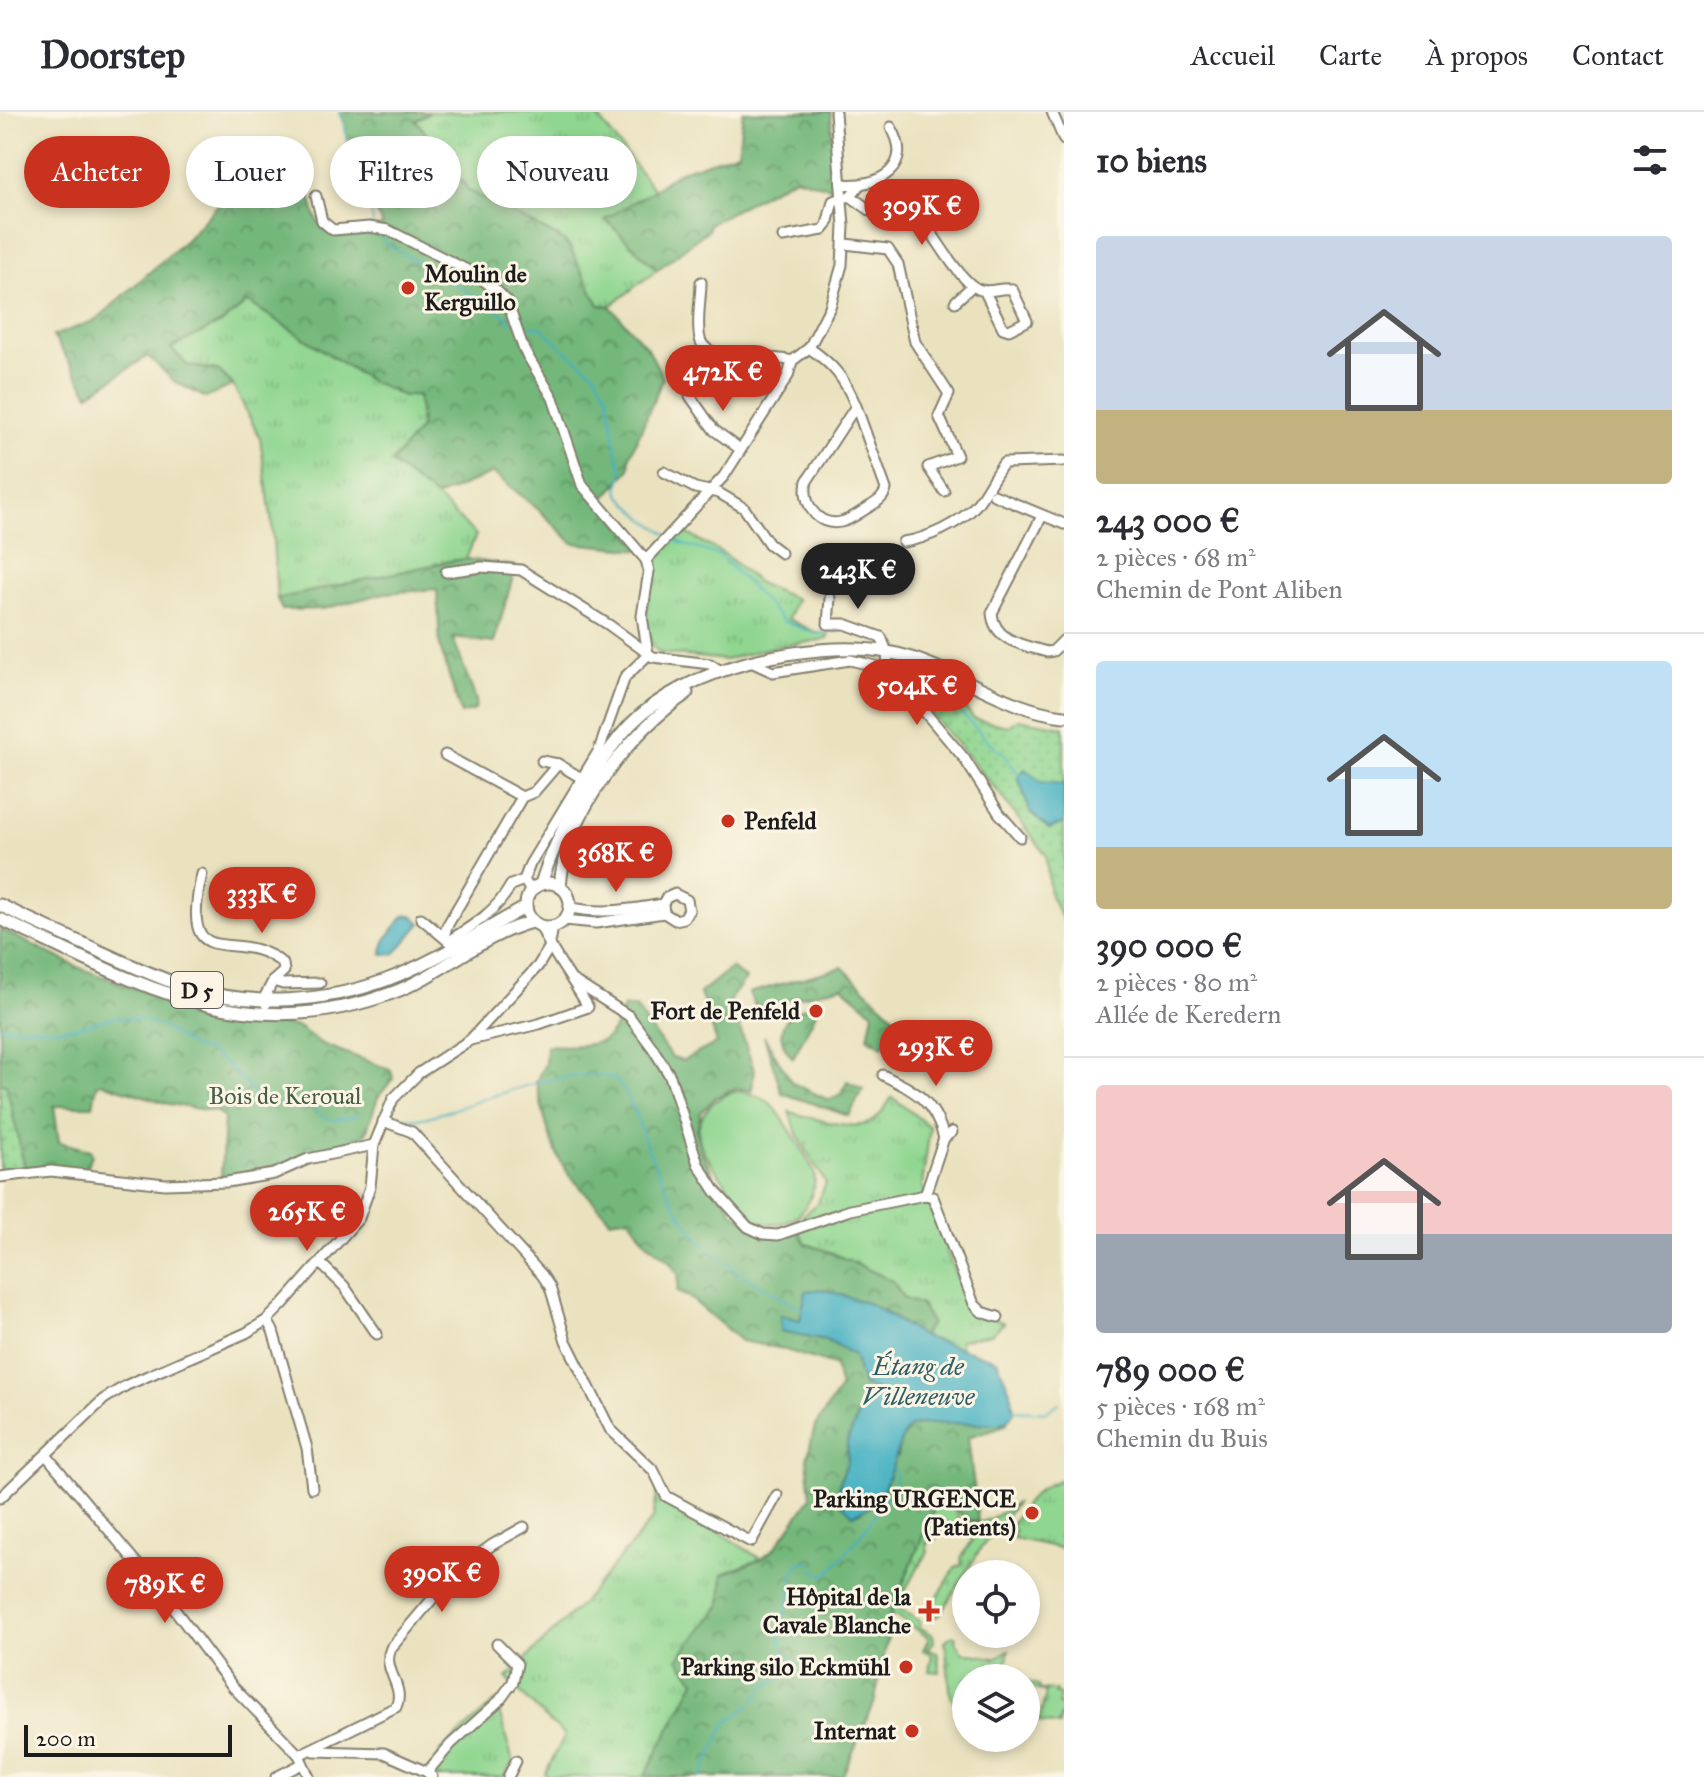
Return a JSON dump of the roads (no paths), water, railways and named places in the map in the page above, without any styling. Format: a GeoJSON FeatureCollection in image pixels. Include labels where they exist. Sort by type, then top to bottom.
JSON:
{"type":"FeatureCollection","features":[{"type":"Feature","properties":{"kind":"main road"},"geometry":{"type":"LineString","coordinates":[[536,888],[548,883],[566,893],[570,908],[564,920],[542,925],[526,907],[576,806],[629,726],[666,697],[716,674],[753,663],[828,650],[887,652],[925,663],[1027,709],[1064,716]]}},
{"type":"Feature","properties":{"kind":"main road"},"geometry":{"type":"LineString","coordinates":[[560,887],[562,860],[573,832],[616,760],[645,726],[716,674]]}},
{"type":"Feature","properties":{"kind":"main road","name":"D 5"},"geometry":{"type":"LineString","coordinates":[[0,905],[126,963],[190,988],[235,998],[263,1000],[314,998],[349,992],[383,981],[406,972],[526,907]]}},
{"type":"Feature","properties":{"kind":"main road","name":"D 5"},"geometry":{"type":"LineString","coordinates":[[0,919],[127,978],[186,1001],[230,1011],[272,1015],[355,1005],[391,993],[416,983],[501,934],[542,925]]}},
{"type":"Feature","properties":{"kind":"street"},"geometry":{"type":"LineString","coordinates":[[646,560],[712,491],[788,376],[792,361],[809,348],[838,286],[845,244],[846,196],[841,184],[835,112]]}},
{"type":"Feature","properties":{"kind":"street"},"geometry":{"type":"LineString","coordinates":[[1052,112],[1064,140]]}},
{"type":"Feature","properties":{"kind":"street"},"geometry":{"type":"LineString","coordinates":[[841,184],[859,186],[879,181],[899,157],[898,140],[891,127]]}},
{"type":"Feature","properties":{"kind":"street"},"geometry":{"type":"LineString","coordinates":[[783,237],[823,230],[833,201],[859,186]]}},
{"type":"Feature","properties":{"kind":"street"},"geometry":{"type":"LineString","coordinates":[[859,186],[865,208]]}},
{"type":"Feature","properties":{"kind":"street"},"geometry":{"type":"LineString","coordinates":[[316,196],[322,221],[333,230],[369,227],[388,230],[475,274],[507,301],[524,350],[562,418],[582,485],[646,560],[649,571],[642,616],[648,655]]}},
{"type":"Feature","properties":{"kind":"street"},"geometry":{"type":"LineString","coordinates":[[846,196],[881,218],[914,213],[920,216],[971,287],[985,292],[1007,287],[1012,289],[1027,321],[1009,330],[1003,328],[985,292]]}},
{"type":"Feature","properties":{"kind":"street"},"geometry":{"type":"LineString","coordinates":[[845,244],[888,249],[898,264],[915,342],[949,394],[939,416],[957,456],[928,467],[944,491]]}},
{"type":"Feature","properties":{"kind":"street"},"geometry":{"type":"LineString","coordinates":[[701,282],[700,338],[709,351],[718,355],[778,357],[792,361]]}},
{"type":"Feature","properties":{"kind":"street"},"geometry":{"type":"LineString","coordinates":[[955,302],[971,287]]}},
{"type":"Feature","properties":{"kind":"street"},"geometry":{"type":"LineString","coordinates":[[809,348],[830,362],[847,384],[856,406],[886,489],[878,501],[851,518],[834,523],[815,515],[805,498],[805,488],[856,406]]}},
{"type":"Feature","properties":{"kind":"street"},"geometry":{"type":"LineString","coordinates":[[690,396],[714,430],[740,449]]}},
{"type":"Feature","properties":{"kind":"street"},"geometry":{"type":"LineString","coordinates":[[903,542],[923,539],[966,514],[979,501],[1004,463],[1064,461]]}},
{"type":"Feature","properties":{"kind":"street"},"geometry":{"type":"LineString","coordinates":[[664,472],[744,508],[769,544],[781,553]]}},
{"type":"Feature","properties":{"kind":"street"},"geometry":{"type":"LineString","coordinates":[[994,495],[1064,524]]}},
{"type":"Feature","properties":{"kind":"street"},"geometry":{"type":"LineString","coordinates":[[1042,516],[992,613],[993,624],[1003,636],[1047,652],[1053,651],[1064,640]]}},
{"type":"Feature","properties":{"kind":"street"},"geometry":{"type":"LineString","coordinates":[[446,572],[482,567],[521,570],[609,625],[648,655],[710,664],[716,674]]}},
{"type":"Feature","properties":{"kind":"street"},"geometry":{"type":"LineString","coordinates":[[830,598],[828,624],[845,624],[881,637],[887,652],[888,669]]}},
{"type":"Feature","properties":{"kind":"street"},"geometry":{"type":"LineString","coordinates":[[421,918],[448,941],[472,927],[504,898],[511,885],[524,880],[530,864],[583,779],[602,741],[625,677],[648,655]]}},
{"type":"Feature","properties":{"kind":"street"},"geometry":{"type":"LineString","coordinates":[[753,663],[773,672],[850,660],[888,669],[964,758],[999,813],[1020,837]]}},
{"type":"Feature","properties":{"kind":"street"},"geometry":{"type":"LineString","coordinates":[[445,755],[522,797]]}},
{"type":"Feature","properties":{"kind":"street"},"geometry":{"type":"LineString","coordinates":[[542,761],[558,764],[583,779]]}},
{"type":"Feature","properties":{"kind":"street"},"geometry":{"type":"LineString","coordinates":[[444,937],[447,926],[522,797],[534,792],[558,764]]}},
{"type":"Feature","properties":{"kind":"street"},"geometry":{"type":"LineString","coordinates":[[202,874],[195,907],[196,924],[201,935],[209,942],[261,951],[283,964],[284,971],[273,981],[263,1000],[272,1015]]}},
{"type":"Feature","properties":{"kind":"street"},"geometry":{"type":"LineString","coordinates":[[524,880],[536,888]]}},
{"type":"Feature","properties":{"kind":"street"},"geometry":{"type":"LineString","coordinates":[[564,920],[596,923],[663,908],[598,913],[570,908]]}},
{"type":"Feature","properties":{"kind":"street"},"geometry":{"type":"LineString","coordinates":[[470,1040],[539,1024],[588,1007],[574,981],[549,948],[542,925]]}},
{"type":"Feature","properties":{"kind":"street"},"geometry":{"type":"LineString","coordinates":[[0,1498],[116,1390],[246,1333],[267,1320],[359,1218],[366,1204],[374,1145],[393,1099],[408,1083],[470,1040],[538,966],[549,948]]}},
{"type":"Feature","properties":{"kind":"street"},"geometry":{"type":"LineString","coordinates":[[273,981],[283,984],[320,983]]}},
{"type":"Feature","properties":{"kind":"street"},"geometry":{"type":"LineString","coordinates":[[574,981],[629,1016],[652,1047],[670,1076],[698,1164],[716,1192],[748,1227],[763,1234],[778,1235],[850,1210],[925,1195],[933,1197],[974,1304],[982,1312],[998,1317]]}},
{"type":"Feature","properties":{"kind":"street"},"geometry":{"type":"LineString","coordinates":[[883,1075],[918,1092],[948,1135],[925,1195]]}},
{"type":"Feature","properties":{"kind":"street"},"geometry":{"type":"LineString","coordinates":[[383,1121],[412,1132],[542,1275],[550,1287],[566,1341],[610,1429],[654,1471],[666,1496],[751,1542],[777,1495]]}},
{"type":"Feature","properties":{"kind":"street"},"geometry":{"type":"LineString","coordinates":[[0,1177],[51,1171],[165,1184],[227,1182],[274,1174],[308,1159],[374,1145]]}},
{"type":"Feature","properties":{"kind":"street"},"geometry":{"type":"LineString","coordinates":[[320,1263],[344,1286],[377,1334]]}},
{"type":"Feature","properties":{"kind":"street"},"geometry":{"type":"LineString","coordinates":[[267,1320],[273,1331],[307,1448],[312,1488]]}},
{"type":"Feature","properties":{"kind":"street"},"geometry":{"type":"LineString","coordinates":[[46,1455],[169,1602],[233,1687],[301,1759],[309,1777]]}},
{"type":"Feature","properties":{"kind":"street"},"geometry":{"type":"LineString","coordinates":[[276,1777],[301,1759],[396,1707],[400,1700],[388,1663],[391,1648],[455,1572],[492,1545],[524,1527]]}},
{"type":"Feature","properties":{"kind":"street"},"geometry":{"type":"LineString","coordinates":[[301,1759],[320,1749],[384,1753],[430,1774],[451,1744],[500,1700],[513,1682],[517,1664],[497,1644]]}},
{"type":"Feature","properties":{"kind":"street"},"geometry":{"type":"LineString","coordinates":[[508,1777],[516,1761]]}},
{"type":"Feature","properties":{"kind":"water"},"geometry":{"type":"Polygon","coordinates":[[[1025,769],[1041,782],[1064,784],[1064,823],[1049,829],[1030,812],[1018,777],[1025,769]]]}},
{"type":"Feature","properties":{"kind":"water"},"geometry":{"type":"Polygon","coordinates":[[[412,915],[421,923],[395,954],[382,954],[393,929],[404,916],[412,915]]]}},
{"type":"Feature","properties":{"kind":"water","name":"Étang de Villeneuve"},"geometry":{"type":"Polygon","coordinates":[[[823,1289],[870,1304],[922,1336],[997,1360],[1012,1396],[1014,1412],[1008,1420],[999,1424],[912,1426],[902,1439],[878,1499],[870,1507],[853,1515],[837,1499],[848,1460],[847,1442],[861,1408],[872,1401],[875,1390],[863,1386],[854,1355],[826,1340],[781,1331],[780,1315],[800,1320],[806,1291],[823,1289]]]}},
{"type":"Feature","properties":{"kind":"waterway"},"geometry":{"type":"LineString","coordinates":[[339,112],[351,165],[359,175],[371,206],[373,224]]}},
{"type":"Feature","properties":{"kind":"waterway"},"geometry":{"type":"LineString","coordinates":[[378,233],[388,245],[482,300],[507,317],[510,323]]}},
{"type":"Feature","properties":{"kind":"waterway"},"geometry":{"type":"LineString","coordinates":[[519,327],[541,327],[594,372],[608,396],[623,473],[619,494],[641,516],[667,534]]}},
{"type":"Feature","properties":{"kind":"waterway"},"geometry":{"type":"LineString","coordinates":[[672,538],[721,556],[783,621],[817,634],[838,632]]}},
{"type":"Feature","properties":{"kind":"waterway"},"geometry":{"type":"LineString","coordinates":[[952,704],[996,749],[1005,754],[1020,774]]}},
{"type":"Feature","properties":{"kind":"waterway"},"geometry":{"type":"LineString","coordinates":[[0,1026],[55,1029],[74,1028],[115,1017],[144,1020],[161,1026],[192,1047],[207,1051],[230,1067],[255,1095],[276,1102],[313,1106],[322,1116],[332,1120],[356,1116]]}},
{"type":"Feature","properties":{"kind":"waterway"},"geometry":{"type":"LineString","coordinates":[[405,1117],[418,1119],[435,1115],[547,1080],[592,1076],[613,1078],[630,1101],[671,1198],[699,1238],[740,1273],[802,1308]]}},
{"type":"Feature","properties":{"kind":"waterway"},"geometry":{"type":"LineString","coordinates":[[1013,1410],[1046,1412],[1059,1403]]}},
{"type":"Feature","properties":{"kind":"waterway"},"geometry":{"type":"LineString","coordinates":[[701,1777],[726,1723],[750,1705],[766,1685],[782,1677],[793,1666],[780,1639],[780,1629],[792,1587],[791,1576],[799,1563],[807,1561],[821,1575],[829,1573],[866,1528],[894,1486],[894,1467]]}},
{"type":"Feature","properties":{"kind":"place","name":"Moulin de Kerguillo"},"geometry":{"type":"Point","coordinates":[408,288]}},
{"type":"Feature","properties":{"kind":"place","name":"Penfeld"},"geometry":{"type":"Point","coordinates":[728,821]}},
{"type":"Feature","properties":{"kind":"place","name":"Fort de Penfeld"},"geometry":{"type":"Point","coordinates":[816,1011]}},
{"type":"Feature","properties":{"kind":"place","name":"Parking URGENCE (Patients)"},"geometry":{"type":"Point","coordinates":[1032,1513]}},
{"type":"Feature","properties":{"kind":"place","name":"Hôpital de la Cavale Blanche"},"geometry":{"type":"Point","coordinates":[929,1611]}},
{"type":"Feature","properties":{"kind":"place","name":"Parking silo Eckmühl"},"geometry":{"type":"Point","coordinates":[906,1667]}},
{"type":"Feature","properties":{"kind":"place","name":"Internat"},"geometry":{"type":"Point","coordinates":[912,1731]}},
{"type":"Feature","properties":{"kind":"park label","name":"Bois de Keroual"},"geometry":{"type":"Point","coordinates":[285,1096]}}]}
